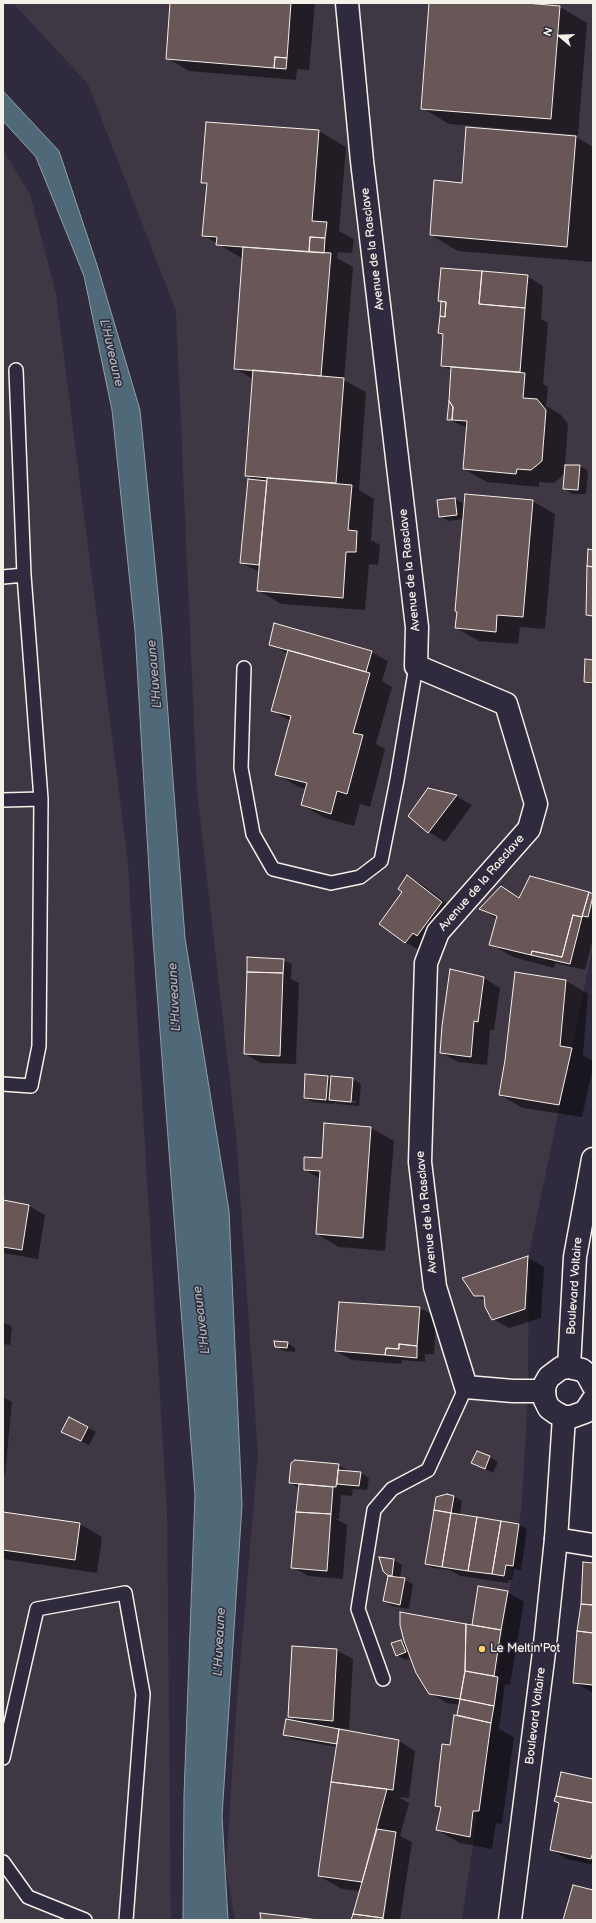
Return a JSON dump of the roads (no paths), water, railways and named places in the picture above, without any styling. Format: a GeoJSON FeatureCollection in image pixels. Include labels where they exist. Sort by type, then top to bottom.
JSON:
{"type":"FeatureCollection","features":[{"type":"Feature","properties":{"kind":"street","name":"Avenue de la Rasclave"},"geometry":{"type":"LineString","coordinates":[[347,3],[362,161],[417,626],[416,666],[506,704],[536,804],[529,829],[438,932],[426,963],[420,1162],[435,1287],[466,1387]]}},
{"type":"Feature","properties":{"kind":"street","name":"Boulevard Voltaire"},"geometry":{"type":"LineString","coordinates":[[569,1367],[576,1256],[593,1158]]}},
{"type":"Feature","properties":{"kind":"street"},"geometry":{"type":"LineString","coordinates":[[593,1385],[587,1374],[582,1370],[569,1367],[561,1368],[549,1377],[545,1384],[544,1391],[545,1400],[549,1408],[564,1417],[572,1417],[585,1412],[593,1400]]}},
{"type":"Feature","properties":{"kind":"street"},"geometry":{"type":"LineString","coordinates":[[466,1387],[514,1391],[544,1391]]}},
{"type":"Feature","properties":{"kind":"street","name":"Boulevard Voltaire"},"geometry":{"type":"LineString","coordinates":[[510,1920],[545,1644],[556,1539],[564,1417]]}},
{"type":"Feature","properties":{"kind":"street"},"geometry":{"type":"LineString","coordinates":[[556,1539],[593,1545]]}},
{"type":"Feature","properties":{"kind":"lane"},"geometry":{"type":"LineString","coordinates":[[3,1084],[31,1086],[39,1046],[41,799],[24,575],[16,370]]}},
{"type":"Feature","properties":{"kind":"lane"},"geometry":{"type":"LineString","coordinates":[[3,577],[24,575]]}},
{"type":"Feature","properties":{"kind":"lane"},"geometry":{"type":"LineString","coordinates":[[244,668],[241,768],[252,834],[273,869],[331,882],[360,877],[380,861],[397,780],[416,666]]}},
{"type":"Feature","properties":{"kind":"lane"},"geometry":{"type":"LineString","coordinates":[[3,800],[41,799]]}},
{"type":"Feature","properties":{"kind":"lane"},"geometry":{"type":"LineString","coordinates":[[383,1679],[358,1608],[374,1510],[392,1490],[428,1470],[466,1387]]}},
{"type":"Feature","properties":{"kind":"lane"},"geometry":{"type":"LineString","coordinates":[[3,1758],[37,1609],[125,1592],[143,1694],[126,1920]]}},
{"type":"Feature","properties":{"kind":"lane"},"geometry":{"type":"LineString","coordinates":[[3,1862],[28,1897],[85,1920]]}},
{"type":"Feature","properties":{"kind":"water","name":"L'Huveaune"},"geometry":{"type":"Polygon","coordinates":[[[3,91],[59,151],[98,268],[140,410],[162,635],[185,938],[229,1211],[242,1505],[222,1816],[228,1920],[183,1920],[184,1796],[195,1495],[153,939],[135,631],[112,410],[84,276],[36,157],[3,121],[3,91]]]}},
{"type":"Feature","properties":{"kind":"place","name":"Le Meltin'Pot"},"geometry":{"type":"Point","coordinates":[482,1649]}}]}
